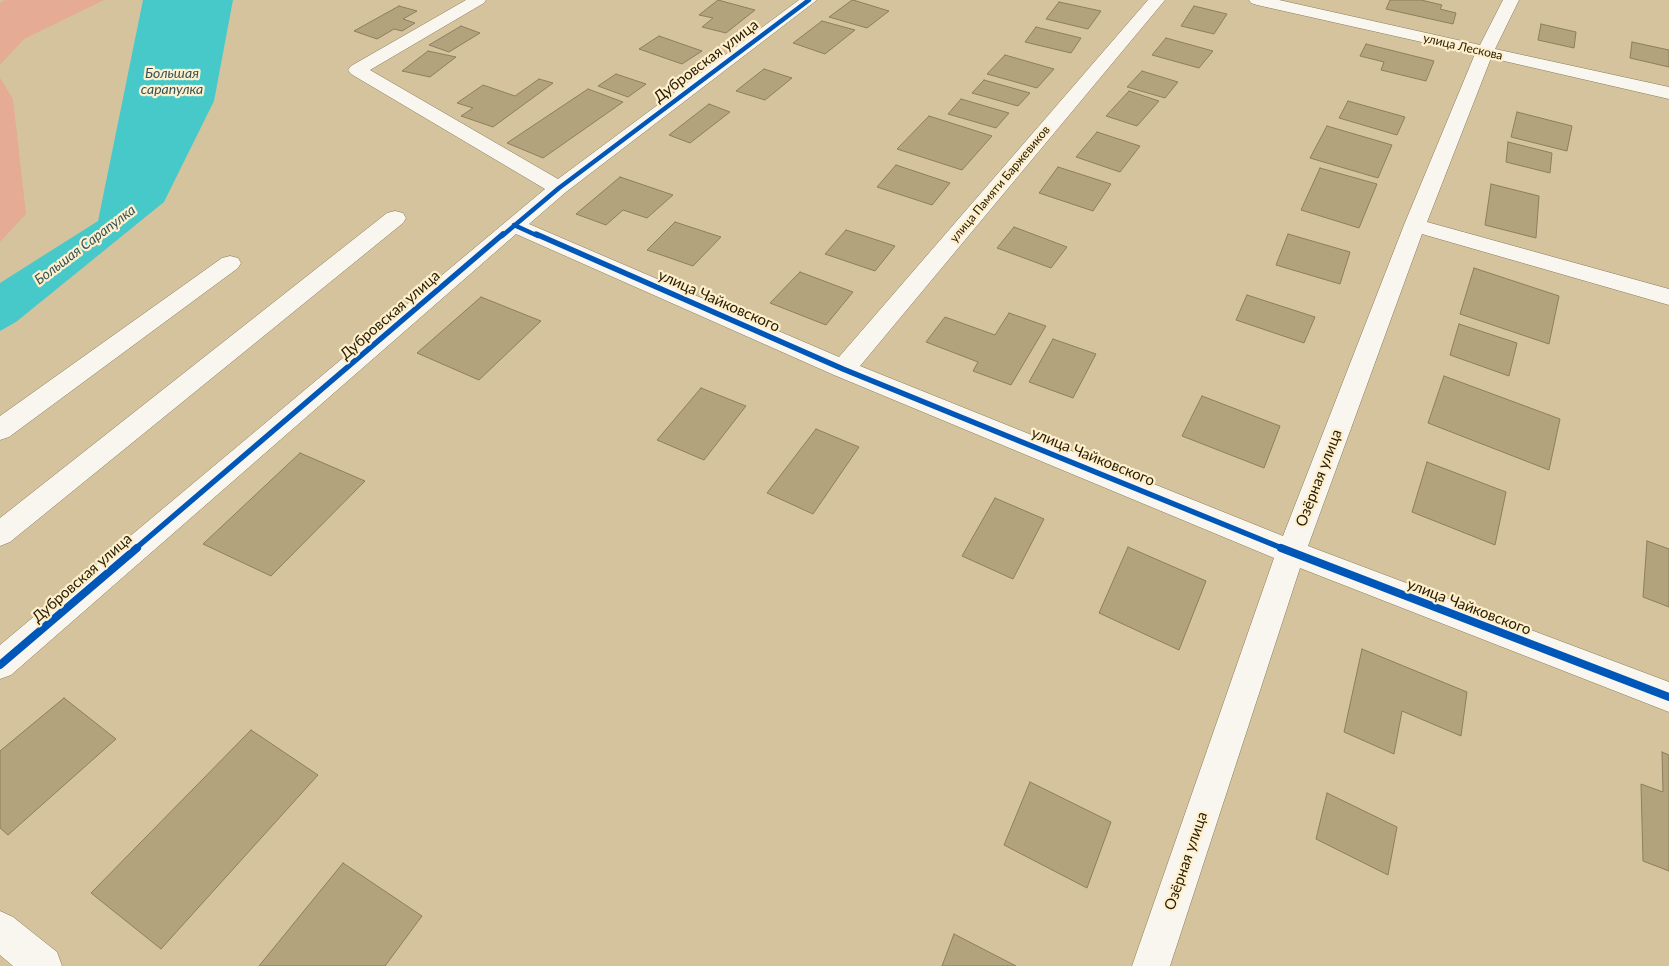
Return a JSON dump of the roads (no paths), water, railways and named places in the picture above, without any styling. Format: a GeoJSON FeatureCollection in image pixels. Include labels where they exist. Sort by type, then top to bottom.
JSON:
{"type":"FeatureCollection","features":[{"type":"Feature","properties":{"kind":"street"},"geometry":{"type":"LineString","coordinates":[[478,0],[357,70],[559,188]]}},
{"type":"Feature","properties":{"kind":"street","name":"Дубровская улица"},"geometry":{"type":"LineString","coordinates":[[0,665],[559,188],[809,0]]}},
{"type":"Feature","properties":{"kind":"street","name":"улица Памяти Баржевиков"},"geometry":{"type":"LineString","coordinates":[[843,369],[1157,0]]}},
{"type":"Feature","properties":{"kind":"street","name":"улица Лескова"},"geometry":{"type":"LineString","coordinates":[[1257,0],[1669,93]]}},
{"type":"Feature","properties":{"kind":"street","name":"Озёрная улица"},"geometry":{"type":"LineString","coordinates":[[1151,966],[1290,552],[1415,225],[1485,52],[1511,0]]}},
{"type":"Feature","properties":{"kind":"street"},"geometry":{"type":"LineString","coordinates":[[0,534],[395,218]]}},
{"type":"Feature","properties":{"kind":"street","name":"улица Чайковского"},"geometry":{"type":"LineString","coordinates":[[514,225],[843,369],[1290,552],[1669,696]]}},
{"type":"Feature","properties":{"kind":"street"},"geometry":{"type":"LineString","coordinates":[[1415,225],[1669,297]]}},
{"type":"Feature","properties":{"kind":"street"},"geometry":{"type":"LineString","coordinates":[[0,430],[230,263]]}},
{"type":"Feature","properties":{"kind":"street"},"geometry":{"type":"LineString","coordinates":[[0,930],[43,966]]}},
{"type":"Feature","properties":{"kind":"water","name":"Большая сарапулка"},"geometry":{"type":"Polygon","coordinates":[[[143,0],[233,0],[214,101],[164,202],[16,322],[0,331],[0,283],[98,221],[143,0]]]}},
{"type":"Feature","properties":{"kind":"water label","name":"Большая Сарапулка"},"geometry":{"type":"Point","coordinates":[85,245]}}]}
